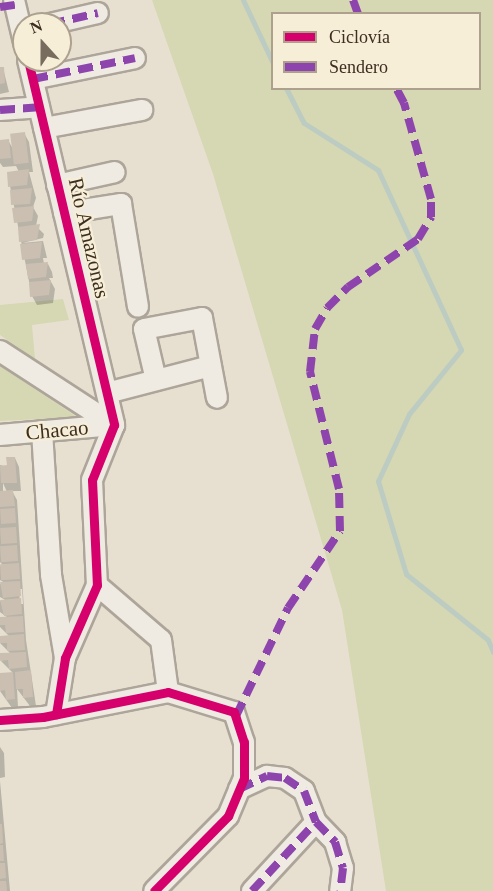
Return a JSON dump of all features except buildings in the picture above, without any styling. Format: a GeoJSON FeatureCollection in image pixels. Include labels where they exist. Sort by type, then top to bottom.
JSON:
{"type":"FeatureCollection","features":[{"type":"Feature","properties":{"kind":"street"},"geometry":{"type":"LineString","coordinates":[[72,19],[98,13]]}},
{"type":"Feature","properties":{"kind":"street"},"geometry":{"type":"LineString","coordinates":[[72,65],[135,58]]}},
{"type":"Feature","properties":{"kind":"street","name":"Río Amazonas"},"geometry":{"type":"LineString","coordinates":[[31,72],[114,425]]}},
{"type":"Feature","properties":{"kind":"street"},"geometry":{"type":"LineString","coordinates":[[0,110],[39,107]]}},
{"type":"Feature","properties":{"kind":"street"},"geometry":{"type":"LineString","coordinates":[[44,128],[142,110]]}},
{"type":"Feature","properties":{"kind":"street"},"geometry":{"type":"LineString","coordinates":[[57,185],[116,172]]}},
{"type":"Feature","properties":{"kind":"street"},"geometry":{"type":"LineString","coordinates":[[64,213],[121,204],[138,307]]}},
{"type":"Feature","properties":{"kind":"street"},"geometry":{"type":"LineString","coordinates":[[156,380],[144,329],[202,318],[218,398]]}},
{"type":"Feature","properties":{"kind":"street"},"geometry":{"type":"LineString","coordinates":[[0,351],[114,425],[92,480],[97,585],[65,658],[50,715]]}},
{"type":"Feature","properties":{"kind":"street"},"geometry":{"type":"LineString","coordinates":[[107,393],[211,366]]}},
{"type":"Feature","properties":{"kind":"street","name":"Chacao"},"geometry":{"type":"LineString","coordinates":[[0,435],[114,425]]}},
{"type":"Feature","properties":{"kind":"street"},"geometry":{"type":"LineString","coordinates":[[42,431],[51,575],[65,658]]}},
{"type":"Feature","properties":{"kind":"street"},"geometry":{"type":"LineString","coordinates":[[97,585],[161,640],[168,692]]}},
{"type":"Feature","properties":{"kind":"street"},"geometry":{"type":"LineString","coordinates":[[0,720],[50,715],[168,692],[234,712],[244,742],[244,778],[228,816],[154,891]]}},
{"type":"Feature","properties":{"kind":"street"},"geometry":{"type":"LineString","coordinates":[[239,789],[267,777],[285,778],[304,791],[316,822],[335,842],[343,868],[340,891]]}},
{"type":"Feature","properties":{"kind":"street"},"geometry":{"type":"LineString","coordinates":[[252,891],[316,822]]}},
{"type":"Feature","properties":{"kind":"green space"},"geometry":{"type":"Polygon","coordinates":[[[152,0],[493,0],[493,891],[386,891],[342,610],[213,174],[152,0]]]}},
{"type":"Feature","properties":{"kind":"green space"},"geometry":{"type":"Polygon","coordinates":[[[63,299],[69,320],[32,325],[35,359],[0,335],[0,305],[63,299]]]}},
{"type":"Feature","properties":{"kind":"green space"},"geometry":{"type":"Polygon","coordinates":[[[0,366],[77,417],[0,421],[0,366]]]}},
{"type":"Feature","properties":{"kind":"waterway"},"geometry":{"type":"LineString","coordinates":[[243,0],[271,59]]}},
{"type":"Feature","properties":{"kind":"waterway"},"geometry":{"type":"LineString","coordinates":[[287,90],[304,123],[378,170],[461,350],[409,414],[378,481],[406,574],[488,640],[493,652]]}},
{"type":"Feature","properties":{"kind":"marked path"},"geometry":{"type":"LineString","coordinates":[[353,0],[357,12]]}},
{"type":"Feature","properties":{"kind":"marked path"},"geometry":{"type":"LineString","coordinates":[[0,7],[15,5]]}},
{"type":"Feature","properties":{"kind":"marked path"},"geometry":{"type":"LineString","coordinates":[[72,19],[98,13]]}},
{"type":"Feature","properties":{"kind":"marked path"},"geometry":{"type":"LineString","coordinates":[[33,79],[135,58]]}},
{"type":"Feature","properties":{"kind":"marked path"},"geometry":{"type":"LineString","coordinates":[[236,716],[288,608],[340,531],[339,489],[310,372],[315,329],[327,308],[348,287],[418,239],[431,217],[431,199],[404,103],[397,90]]}},
{"type":"Feature","properties":{"kind":"marked path"},"geometry":{"type":"LineString","coordinates":[[0,110],[39,107]]}},
{"type":"Feature","properties":{"kind":"marked path"},"geometry":{"type":"LineString","coordinates":[[239,789],[267,776],[285,778],[304,791],[316,822],[335,842],[343,868],[340,891]]}},
{"type":"Feature","properties":{"kind":"marked path"},"geometry":{"type":"LineString","coordinates":[[252,891],[316,822]]}},
{"type":"Feature","properties":{"kind":"cycle path"},"geometry":{"type":"LineString","coordinates":[[31,72],[114,425],[92,480],[97,585],[65,658],[56,714]]}},
{"type":"Feature","properties":{"kind":"cycle path"},"geometry":{"type":"LineString","coordinates":[[0,720],[43,717],[168,692],[234,712],[244,742],[244,778],[228,816],[154,891]]}}]}
